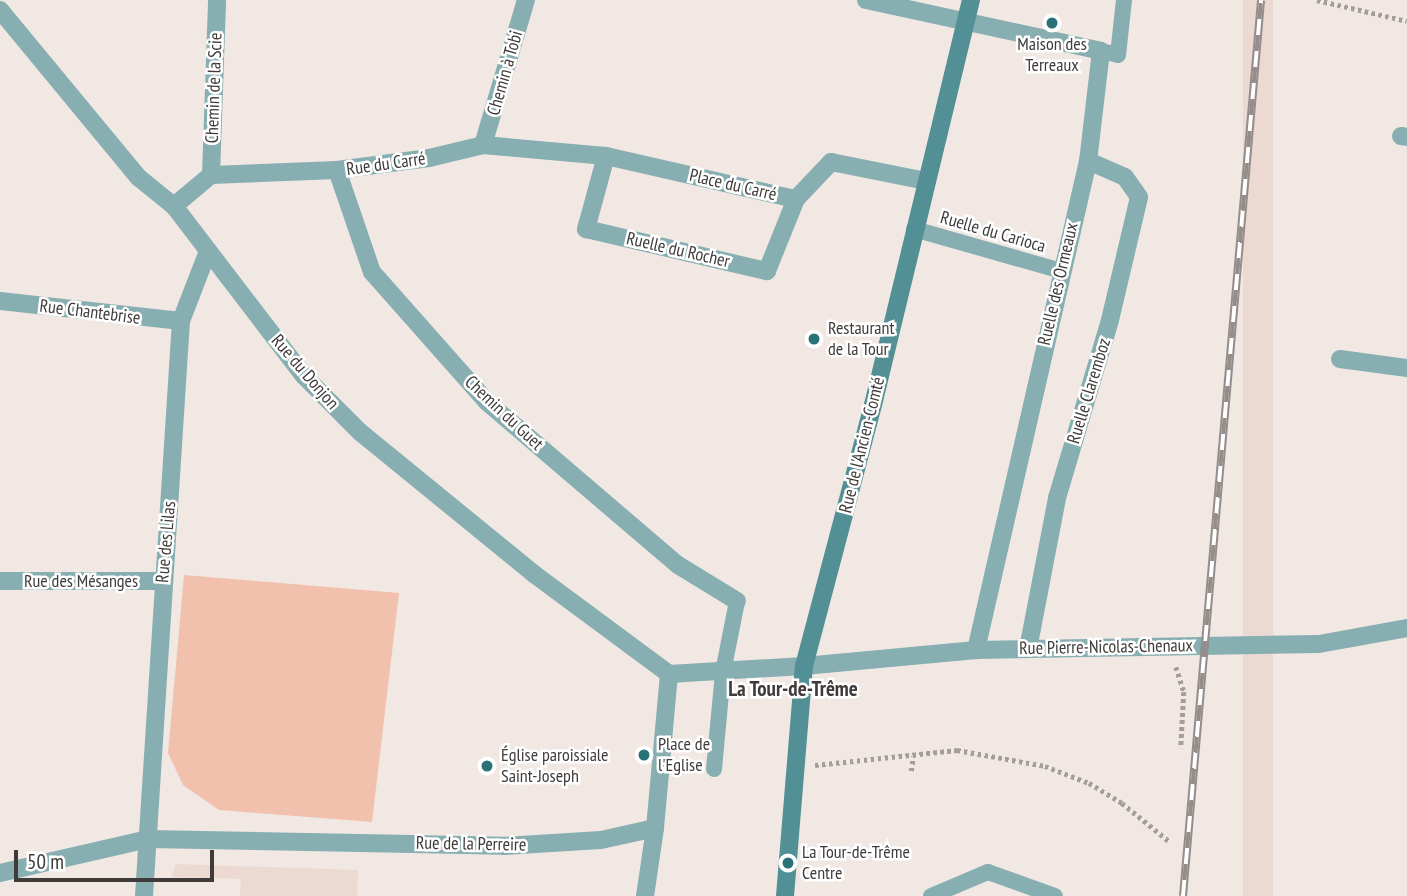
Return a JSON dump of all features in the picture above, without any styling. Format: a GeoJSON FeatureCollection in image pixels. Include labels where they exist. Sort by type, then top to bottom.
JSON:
{"type":"FeatureCollection","features":[{"type":"Feature","properties":{"kind":"main road","name":"Rue de l'Ancien-Comté"},"geometry":{"type":"LineString","coordinates":[[785,896],[804,666],[971,0]]}},
{"type":"Feature","properties":{"kind":"street","name":"Chemin de la Scie"},"geometry":{"type":"LineString","coordinates":[[211,176],[217,0]]}},
{"type":"Feature","properties":{"kind":"street","name":"Chemin à Tobi"},"geometry":{"type":"LineString","coordinates":[[483,145],[526,0]]}},
{"type":"Feature","properties":{"kind":"street"},"geometry":{"type":"LineString","coordinates":[[866,0],[1101,51]]}},
{"type":"Feature","properties":{"kind":"street","name":"Rue du Donjon"},"geometry":{"type":"LineString","coordinates":[[0,10],[138,177],[174,206],[304,376],[360,432],[534,574],[670,674]]}},
{"type":"Feature","properties":{"kind":"street","name":"Ruelle des Ormeaux"},"geometry":{"type":"LineString","coordinates":[[976,650],[1088,161],[1101,51]]}},
{"type":"Feature","properties":{"kind":"street","name":"Rue du Carré"},"geometry":{"type":"LineString","coordinates":[[211,176],[337,170],[429,158],[483,145],[606,156]]}},
{"type":"Feature","properties":{"kind":"street","name":"Place du Carré"},"geometry":{"type":"LineString","coordinates":[[606,156],[796,199],[831,162],[926,181]]}},
{"type":"Feature","properties":{"kind":"street","name":"Ruelle du Rocher"},"geometry":{"type":"LineString","coordinates":[[606,156],[586,229],[767,271],[796,199]]}},
{"type":"Feature","properties":{"kind":"street","name":"Ruelle Claremboz"},"geometry":{"type":"LineString","coordinates":[[1028,649],[1057,498],[1110,320],[1139,197],[1125,177],[1088,161]]}},
{"type":"Feature","properties":{"kind":"street","name":"Chemin du Guet"},"geometry":{"type":"LineString","coordinates":[[337,170],[372,272],[487,402],[678,565],[737,601]]}},
{"type":"Feature","properties":{"kind":"street"},"geometry":{"type":"LineString","coordinates":[[174,206],[211,176]]}},
{"type":"Feature","properties":{"kind":"street","name":"Rue des Lilas"},"geometry":{"type":"LineString","coordinates":[[144,896],[181,321],[208,251]]}},
{"type":"Feature","properties":{"kind":"street","name":"Rue Chantebrise"},"geometry":{"type":"LineString","coordinates":[[0,301],[181,321]]}},
{"type":"Feature","properties":{"kind":"street"},"geometry":{"type":"LineString","coordinates":[[1340,359],[1407,368]]}},
{"type":"Feature","properties":{"kind":"street","name":"Rue des Mésanges"},"geometry":{"type":"LineString","coordinates":[[0,581],[163,581]]}},
{"type":"Feature","properties":{"kind":"street","name":"Rue Pierre-Nicolas-Chenaux"},"geometry":{"type":"LineString","coordinates":[[804,666],[976,650],[1319,644],[1407,628]]}},
{"type":"Feature","properties":{"kind":"street"},"geometry":{"type":"LineString","coordinates":[[645,896],[655,828],[670,674],[804,666]]}},
{"type":"Feature","properties":{"kind":"street","name":"Rue de la Perreire"},"geometry":{"type":"LineString","coordinates":[[0,873],[148,839],[503,846],[601,840],[655,828]]}},
{"type":"Feature","properties":{"kind":"lane"},"geometry":{"type":"LineString","coordinates":[[1101,51],[1118,55],[1124,0]]}},
{"type":"Feature","properties":{"kind":"lane","name":"Ruelle du Carioca"},"geometry":{"type":"LineString","coordinates":[[914,229],[1061,271]]}},
{"type":"Feature","properties":{"kind":"lane"},"geometry":{"type":"LineString","coordinates":[[714,769],[723,672],[737,601]]}},
{"type":"Feature","properties":{"kind":"lane"},"geometry":{"type":"LineString","coordinates":[[931,896],[988,872],[1055,896]]}},
{"type":"Feature","properties":{"kind":"path"},"geometry":{"type":"LineString","coordinates":[[1317,0],[1407,21]]}},
{"type":"Feature","properties":{"kind":"path"},"geometry":{"type":"LineString","coordinates":[[1170,646],[1184,692],[1181,748]]}},
{"type":"Feature","properties":{"kind":"path"},"geometry":{"type":"LineString","coordinates":[[797,763],[828,767],[957,750],[1045,766],[1089,783],[1122,803],[1169,841]]}},
{"type":"Feature","properties":{"kind":"path"},"geometry":{"type":"LineString","coordinates":[[911,771],[913,756]]}},
{"type":"Feature","properties":{"kind":"shaded area"},"geometry":{"type":"Polygon","coordinates":[[[1243,0],[1273,0],[1273,896],[1243,896],[1243,0]]]}},
{"type":"Feature","properties":{"kind":"shaded area"},"geometry":{"type":"Polygon","coordinates":[[[184,575],[399,593],[372,822],[219,810],[183,785],[168,753],[184,575]]]}},
{"type":"Feature","properties":{"kind":"shaded area"},"geometry":{"type":"Polygon","coordinates":[[[176,864],[358,870],[357,896],[240,896],[241,879],[171,877],[176,864]]]}},
{"type":"Feature","properties":{"kind":"railway"},"geometry":{"type":"LineString","coordinates":[[1183,896],[1261,0]]}},
{"type":"Feature","properties":{"kind":"place","name":"Maison des Terreaux"},"geometry":{"type":"Point","coordinates":[1052,23]}},
{"type":"Feature","properties":{"kind":"place","name":"Restaurant de la Tour"},"geometry":{"type":"Point","coordinates":[814,339]}},
{"type":"Feature","properties":{"kind":"place","name":"Place de l'Eglise"},"geometry":{"type":"Point","coordinates":[644,755]}},
{"type":"Feature","properties":{"kind":"place","name":"Église paroissiale Saint-Joseph"},"geometry":{"type":"Point","coordinates":[487,766]}},
{"type":"Feature","properties":{"kind":"place","name":"La Tour-de-Trême Centre"},"geometry":{"type":"Point","coordinates":[788,863]}},
{"type":"Feature","properties":{"kind":"district","name":"La Tour-de-Trême"},"geometry":{"type":"Point","coordinates":[793,689]}}]}
